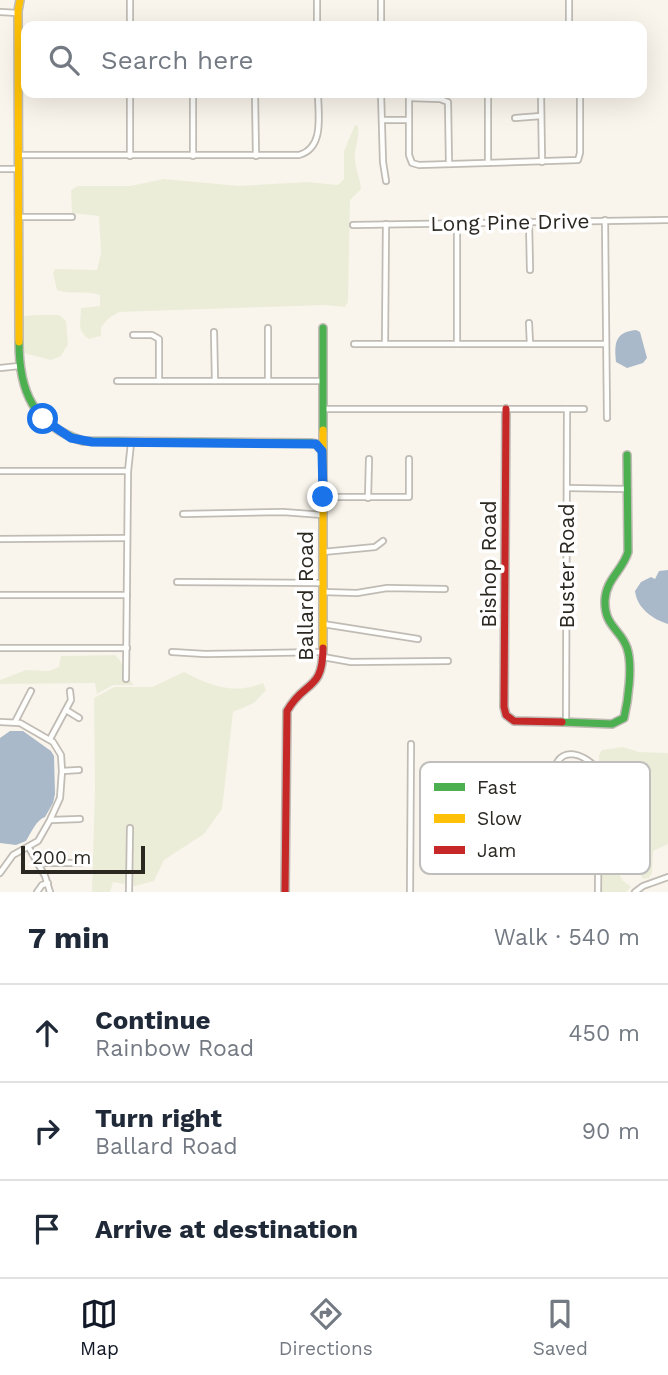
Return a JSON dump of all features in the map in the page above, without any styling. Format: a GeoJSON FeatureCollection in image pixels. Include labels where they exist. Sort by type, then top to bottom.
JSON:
{"type":"FeatureCollection","features":[{"type":"Feature","properties":{"kind":"street"},"geometry":{"type":"LineString","coordinates":[[20,0],[19,366],[24,391],[33,407],[50,425],[71,438],[92,442],[311,443],[316,444],[322,451]]}},
{"type":"Feature","properties":{"kind":"street"},"geometry":{"type":"LineString","coordinates":[[130,0],[130,21]]}},
{"type":"Feature","properties":{"kind":"street"},"geometry":{"type":"LineString","coordinates":[[317,0],[317,21]]}},
{"type":"Feature","properties":{"kind":"street"},"geometry":{"type":"LineString","coordinates":[[380,0],[381,21]]}},
{"type":"Feature","properties":{"kind":"street"},"geometry":{"type":"LineString","coordinates":[[569,0],[569,21]]}},
{"type":"Feature","properties":{"kind":"street"},"geometry":{"type":"LineString","coordinates":[[0,12],[18,13]]}},
{"type":"Feature","properties":{"kind":"street"},"geometry":{"type":"LineString","coordinates":[[130,98],[130,156]]}},
{"type":"Feature","properties":{"kind":"street"},"geometry":{"type":"LineString","coordinates":[[193,98],[194,156]]}},
{"type":"Feature","properties":{"kind":"street"},"geometry":{"type":"LineString","coordinates":[[255,98],[256,156]]}},
{"type":"Feature","properties":{"kind":"street"},"geometry":{"type":"LineString","coordinates":[[19,155],[304,154],[313,148],[317,139],[318,98]]}},
{"type":"Feature","properties":{"kind":"street"},"geometry":{"type":"LineString","coordinates":[[381,98],[386,181]]}},
{"type":"Feature","properties":{"kind":"street"},"geometry":{"type":"LineString","coordinates":[[409,98],[409,155],[412,163],[449,164],[573,162],[580,158],[580,98]]}},
{"type":"Feature","properties":{"kind":"street"},"geometry":{"type":"LineString","coordinates":[[432,98],[449,102],[449,164]]}},
{"type":"Feature","properties":{"kind":"street"},"geometry":{"type":"LineString","coordinates":[[488,98],[488,163]]}},
{"type":"Feature","properties":{"kind":"street"},"geometry":{"type":"LineString","coordinates":[[541,98],[542,162]]}},
{"type":"Feature","properties":{"kind":"street"},"geometry":{"type":"LineString","coordinates":[[515,118],[541,116]]}},
{"type":"Feature","properties":{"kind":"street"},"geometry":{"type":"LineString","coordinates":[[382,120],[409,120]]}},
{"type":"Feature","properties":{"kind":"street"},"geometry":{"type":"LineString","coordinates":[[0,169],[19,169]]}},
{"type":"Feature","properties":{"kind":"street"},"geometry":{"type":"LineString","coordinates":[[19,217],[72,216]]}},
{"type":"Feature","properties":{"kind":"street"},"geometry":{"type":"LineString","coordinates":[[606,220],[607,418]]}},
{"type":"Feature","properties":{"kind":"street","name":"Long Pine Drive"},"geometry":{"type":"LineString","coordinates":[[353,225],[668,220]]}},
{"type":"Feature","properties":{"kind":"street"},"geometry":{"type":"LineString","coordinates":[[529,221],[530,270]]}},
{"type":"Feature","properties":{"kind":"street"},"geometry":{"type":"LineString","coordinates":[[457,222],[457,344]]}},
{"type":"Feature","properties":{"kind":"street"},"geometry":{"type":"LineString","coordinates":[[385,344],[386,224]]}},
{"type":"Feature","properties":{"kind":"street"},"geometry":{"type":"LineString","coordinates":[[529,323],[530,344]]}},
{"type":"Feature","properties":{"kind":"street"},"geometry":{"type":"LineString","coordinates":[[268,328],[268,381]]}},
{"type":"Feature","properties":{"kind":"street","name":"Ballard Road"},"geometry":{"type":"LineString","coordinates":[[285,892],[287,711],[291,702],[319,678],[323,655],[323,328]]}},
{"type":"Feature","properties":{"kind":"street"},"geometry":{"type":"LineString","coordinates":[[214,332],[215,381]]}},
{"type":"Feature","properties":{"kind":"street"},"geometry":{"type":"LineString","coordinates":[[133,335],[152,335],[158,338],[159,381]]}},
{"type":"Feature","properties":{"kind":"street"},"geometry":{"type":"LineString","coordinates":[[354,344],[606,344]]}},
{"type":"Feature","properties":{"kind":"street"},"geometry":{"type":"LineString","coordinates":[[0,368],[19,366]]}},
{"type":"Feature","properties":{"kind":"street"},"geometry":{"type":"LineString","coordinates":[[117,381],[323,381]]}},
{"type":"Feature","properties":{"kind":"street"},"geometry":{"type":"LineString","coordinates":[[323,409],[584,410]]}},
{"type":"Feature","properties":{"kind":"street","name":"Bishop Road"},"geometry":{"type":"LineString","coordinates":[[506,409],[504,707],[508,718],[519,722],[566,723]]}},
{"type":"Feature","properties":{"kind":"street","name":"Buster Road"},"geometry":{"type":"LineString","coordinates":[[566,723],[567,410]]}},
{"type":"Feature","properties":{"kind":"street"},"geometry":{"type":"LineString","coordinates":[[126,679],[128,471],[131,443]]}},
{"type":"Feature","properties":{"kind":"street"},"geometry":{"type":"LineString","coordinates":[[566,723],[612,724],[621,721],[627,709],[627,645],[613,629],[605,598],[610,580],[627,558],[627,455]]}},
{"type":"Feature","properties":{"kind":"street"},"geometry":{"type":"LineString","coordinates":[[368,498],[369,459]]}},
{"type":"Feature","properties":{"kind":"street"},"geometry":{"type":"LineString","coordinates":[[323,497],[410,497],[409,459]]}},
{"type":"Feature","properties":{"kind":"street"},"geometry":{"type":"LineString","coordinates":[[0,471],[128,471]]}},
{"type":"Feature","properties":{"kind":"street"},"geometry":{"type":"LineString","coordinates":[[567,488],[628,489]]}},
{"type":"Feature","properties":{"kind":"street"},"geometry":{"type":"LineString","coordinates":[[183,514],[283,512],[323,515]]}},
{"type":"Feature","properties":{"kind":"street"},"geometry":{"type":"LineString","coordinates":[[0,538],[127,538]]}},
{"type":"Feature","properties":{"kind":"street"},"geometry":{"type":"LineString","coordinates":[[323,552],[375,547],[383,541]]}},
{"type":"Feature","properties":{"kind":"street"},"geometry":{"type":"LineString","coordinates":[[177,582],[323,583]]}},
{"type":"Feature","properties":{"kind":"street"},"geometry":{"type":"LineString","coordinates":[[323,592],[357,593],[387,588],[445,589]]}},
{"type":"Feature","properties":{"kind":"street"},"geometry":{"type":"LineString","coordinates":[[0,595],[127,595]]}},
{"type":"Feature","properties":{"kind":"street"},"geometry":{"type":"LineString","coordinates":[[323,624],[418,639]]}},
{"type":"Feature","properties":{"kind":"street"},"geometry":{"type":"LineString","coordinates":[[0,648],[127,648]]}},
{"type":"Feature","properties":{"kind":"street"},"geometry":{"type":"LineString","coordinates":[[172,652],[323,655],[351,662],[448,661]]}},
{"type":"Feature","properties":{"kind":"street"},"geometry":{"type":"LineString","coordinates":[[15,722],[31,691]]}},
{"type":"Feature","properties":{"kind":"street"},"geometry":{"type":"LineString","coordinates":[[50,739],[71,700],[70,691]]}},
{"type":"Feature","properties":{"kind":"street"},"geometry":{"type":"LineString","coordinates":[[66,710],[79,718]]}},
{"type":"Feature","properties":{"kind":"street"},"geometry":{"type":"LineString","coordinates":[[0,722],[15,722],[50,739],[60,752],[62,771],[60,798],[38,841],[13,855],[0,873]]}},
{"type":"Feature","properties":{"kind":"street"},"geometry":{"type":"LineString","coordinates":[[410,892],[411,744]]}},
{"type":"Feature","properties":{"kind":"street"},"geometry":{"type":"LineString","coordinates":[[556,762],[558,758],[575,756],[590,762]]}},
{"type":"Feature","properties":{"kind":"street"},"geometry":{"type":"LineString","coordinates":[[62,771],[79,770]]}},
{"type":"Feature","properties":{"kind":"street"},"geometry":{"type":"LineString","coordinates":[[50,820],[80,819]]}},
{"type":"Feature","properties":{"kind":"street"},"geometry":{"type":"LineString","coordinates":[[129,892],[130,828]]}},
{"type":"Feature","properties":{"kind":"street"},"geometry":{"type":"LineString","coordinates":[[29,848],[50,892]]}},
{"type":"Feature","properties":{"kind":"street"},"geometry":{"type":"LineString","coordinates":[[39,865],[80,863]]}},
{"type":"Feature","properties":{"kind":"street"},"geometry":{"type":"LineString","coordinates":[[598,874],[598,892]]}},
{"type":"Feature","properties":{"kind":"street"},"geometry":{"type":"LineString","coordinates":[[635,892],[643,886],[668,877]]}},
{"type":"Feature","properties":{"kind":"street"},"geometry":{"type":"LineString","coordinates":[[37,892],[42,885],[48,883]]}},
{"type":"Feature","properties":{"kind":"green space"},"geometry":{"type":"Polygon","coordinates":[[[355,125],[358,130],[355,160],[361,189],[350,200],[348,302],[345,307],[325,305],[119,312],[101,327],[101,336],[89,339],[82,332],[81,308],[100,306],[100,295],[57,290],[53,273],[55,269],[97,270],[101,253],[99,216],[72,213],[71,190],[78,186],[130,186],[164,179],[239,186],[307,182],[338,185],[344,179],[344,151],[355,125]]]}},
{"type":"Feature","properties":{"kind":"green space"},"geometry":{"type":"Polygon","coordinates":[[[59,315],[66,321],[68,344],[61,356],[51,360],[23,353],[24,316],[59,315]]]}},
{"type":"Feature","properties":{"kind":"green space"},"geometry":{"type":"Polygon","coordinates":[[[115,655],[123,667],[124,681],[128,682],[128,678],[134,685],[113,685],[97,694],[95,683],[0,684],[0,680],[26,670],[49,671],[59,667],[61,656],[115,655]]]}},
{"type":"Feature","properties":{"kind":"green space"},"geometry":{"type":"Polygon","coordinates":[[[184,672],[223,687],[252,687],[263,683],[266,690],[254,703],[233,712],[222,809],[204,834],[164,860],[154,881],[135,886],[113,882],[110,892],[92,892],[94,698],[114,687],[152,687],[184,672]]]}},
{"type":"Feature","properties":{"kind":"green space"},"geometry":{"type":"Polygon","coordinates":[[[623,747],[639,752],[668,753],[668,844],[653,851],[652,873],[649,878],[643,879],[640,874],[650,874],[650,762],[599,762],[602,750],[623,747]]]}},
{"type":"Feature","properties":{"kind":"green space"},"geometry":{"type":"Polygon","coordinates":[[[600,874],[619,874],[631,887],[626,892],[600,892],[600,874]]]}},
{"type":"Feature","properties":{"kind":"water"},"geometry":{"type":"Polygon","coordinates":[[[636,330],[640,332],[647,358],[643,363],[627,368],[616,362],[616,344],[624,333],[636,330]]]}},
{"type":"Feature","properties":{"kind":"water"},"geometry":{"type":"Polygon","coordinates":[[[668,570],[668,624],[646,612],[635,591],[641,582],[651,577],[655,579],[659,571],[668,570]]]}},
{"type":"Feature","properties":{"kind":"water"},"geometry":{"type":"Polygon","coordinates":[[[10,731],[23,731],[54,756],[53,803],[26,841],[16,845],[0,843],[0,738],[10,731]]]}},
{"type":"Feature","properties":{"kind":"traffic: fast"},"geometry":{"type":"LineString","coordinates":[[323,328],[323,430]]}},
{"type":"Feature","properties":{"kind":"traffic: fast"},"geometry":{"type":"LineString","coordinates":[[19,342],[22,376],[32,404],[52,426],[83,441],[311,443],[316,444],[322,451]]}},
{"type":"Feature","properties":{"kind":"traffic: fast"},"geometry":{"type":"LineString","coordinates":[[562,722],[612,724],[624,718],[629,683],[629,655],[607,616],[605,600],[608,586],[628,552],[627,455]]}},
{"type":"Feature","properties":{"kind":"traffic: slow"},"geometry":{"type":"LineString","coordinates":[[19,342],[20,0]]}},
{"type":"Feature","properties":{"kind":"traffic: slow"},"geometry":{"type":"LineString","coordinates":[[323,430],[323,648]]}},
{"type":"Feature","properties":{"kind":"traffic: jam"},"geometry":{"type":"LineString","coordinates":[[506,409],[504,707],[506,715],[514,721],[562,722]]}},
{"type":"Feature","properties":{"kind":"traffic: jam"},"geometry":{"type":"LineString","coordinates":[[285,892],[287,711],[293,701],[316,679],[320,672],[323,648]]}},
{"type":"Feature","properties":{"kind":"route"},"geometry":{"type":"LineString","coordinates":[[43,419],[71,438],[92,442],[316,444],[322,451],[323,497]]}}]}
